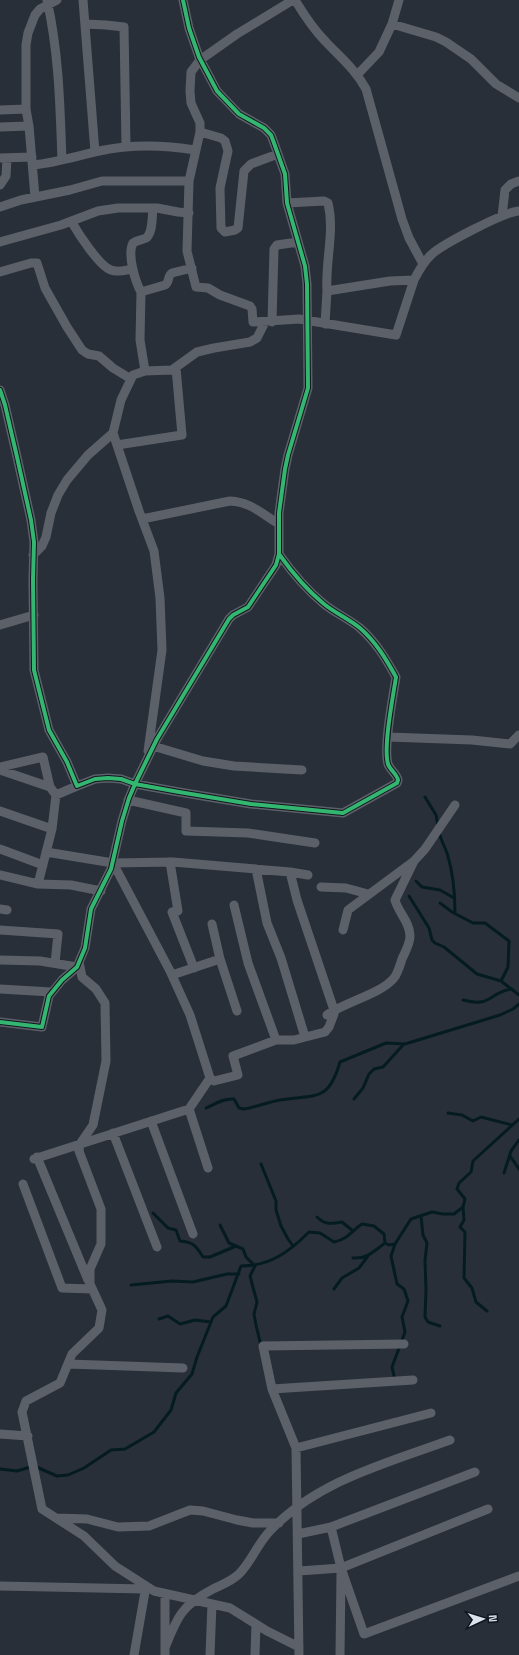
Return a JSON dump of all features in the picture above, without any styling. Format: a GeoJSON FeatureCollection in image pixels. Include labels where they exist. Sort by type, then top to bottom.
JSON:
{"type":"FeatureCollection","features":[{"type":"Feature","properties":{"kind":"street"},"geometry":{"type":"LineString","coordinates":[[35,197],[29,126],[26,109],[26,45],[28,33],[35,15],[47,2],[57,0]]}},
{"type":"Feature","properties":{"kind":"street"},"geometry":{"type":"LineString","coordinates":[[83,0],[95,152]]}},
{"type":"Feature","properties":{"kind":"street"},"geometry":{"type":"LineString","coordinates":[[0,1022],[42,1027],[51,992],[78,964],[85,948],[91,909],[101,891],[113,863],[128,800],[153,746],[229,620],[233,615],[248,607],[276,566],[279,554],[279,524],[282,488],[288,455],[308,388],[307,284],[304,266],[287,203],[285,174],[270,135],[264,128],[239,114],[217,91],[200,60],[189,28],[183,0]]}},
{"type":"Feature","properties":{"kind":"street"},"geometry":{"type":"LineString","coordinates":[[423,264],[409,238],[402,219],[366,89],[358,74],[324,41],[304,16],[294,0],[236,34],[200,60],[191,72],[191,103],[200,123],[200,132],[189,181],[188,251],[197,287],[208,288],[220,295],[248,305],[252,309],[253,322],[269,322],[292,319],[307,320],[396,335],[414,280],[423,264],[438,249],[502,216],[519,211]]}},
{"type":"Feature","properties":{"kind":"street"},"geometry":{"type":"LineString","coordinates":[[358,74],[379,52],[392,24],[399,0]]}},
{"type":"Feature","properties":{"kind":"street"},"geometry":{"type":"LineString","coordinates":[[47,2],[57,58],[60,91],[62,160]]}},
{"type":"Feature","properties":{"kind":"street"},"geometry":{"type":"LineString","coordinates":[[85,24],[106,24],[124,27],[126,146]]}},
{"type":"Feature","properties":{"kind":"street"},"geometry":{"type":"LineString","coordinates":[[392,24],[436,37],[446,42],[471,59],[496,84],[519,98]]}},
{"type":"Feature","properties":{"kind":"street"},"geometry":{"type":"LineString","coordinates":[[0,110],[26,109]]}},
{"type":"Feature","properties":{"kind":"street"},"geometry":{"type":"LineString","coordinates":[[0,127],[29,126]]}},
{"type":"Feature","properties":{"kind":"street"},"geometry":{"type":"LineString","coordinates":[[200,132],[221,138],[227,148],[228,152],[221,180],[220,195],[221,228],[225,232],[236,230],[238,228],[244,171],[251,164],[278,154]]}},
{"type":"Feature","properties":{"kind":"street"},"geometry":{"type":"LineString","coordinates":[[0,185],[6,176],[3,158],[50,164],[95,152],[126,146],[195,150]]}},
{"type":"Feature","properties":{"kind":"street"},"geometry":{"type":"LineString","coordinates":[[0,207],[21,200],[70,190],[102,181],[189,181]]}},
{"type":"Feature","properties":{"kind":"street"},"geometry":{"type":"LineString","coordinates":[[502,216],[505,190],[511,184],[519,181]]}},
{"type":"Feature","properties":{"kind":"street"},"geometry":{"type":"LineString","coordinates":[[287,203],[324,201],[328,203],[330,240],[326,275],[327,291],[325,324]]}},
{"type":"Feature","properties":{"kind":"street"},"geometry":{"type":"LineString","coordinates":[[0,242],[71,222],[98,211],[118,208],[153,208],[189,213]]}},
{"type":"Feature","properties":{"kind":"street"},"geometry":{"type":"LineString","coordinates":[[145,371],[140,340],[141,292],[137,285],[133,269],[131,251],[132,245],[135,242],[146,238],[151,231],[153,208]]}},
{"type":"Feature","properties":{"kind":"street"},"geometry":{"type":"LineString","coordinates":[[71,222],[103,265],[109,270],[118,272],[133,269]]}},
{"type":"Feature","properties":{"kind":"street"},"geometry":{"type":"LineString","coordinates":[[147,761],[162,650],[160,598],[154,550],[113,433],[121,400],[134,374],[145,371],[168,371],[176,368],[196,352],[250,342],[257,338],[269,322],[274,248],[277,245],[298,242]]}},
{"type":"Feature","properties":{"kind":"street"},"geometry":{"type":"LineString","coordinates":[[0,272],[31,263],[37,263],[46,288],[67,328],[83,351],[99,356],[115,370],[131,379]]}},
{"type":"Feature","properties":{"kind":"street"},"geometry":{"type":"LineString","coordinates":[[141,292],[166,284],[172,273],[192,268]]}},
{"type":"Feature","properties":{"kind":"street"},"geometry":{"type":"LineString","coordinates":[[327,291],[390,281],[414,280]]}},
{"type":"Feature","properties":{"kind":"street"},"geometry":{"type":"LineString","coordinates":[[117,445],[182,435],[176,368]]}},
{"type":"Feature","properties":{"kind":"street"},"geometry":{"type":"LineString","coordinates":[[0,390],[5,405],[31,520],[34,542],[33,661],[49,730],[67,762],[77,786]]}},
{"type":"Feature","properties":{"kind":"street"},"geometry":{"type":"LineString","coordinates":[[33,555],[42,546],[58,495],[67,480],[88,455],[113,433]]}},
{"type":"Feature","properties":{"kind":"street"},"geometry":{"type":"LineString","coordinates":[[142,519],[205,507],[230,500],[242,502],[251,506],[279,524]]}},
{"type":"Feature","properties":{"kind":"street"},"geometry":{"type":"LineString","coordinates":[[56,795],[95,779],[108,778],[121,779],[135,784],[251,804],[343,813],[397,783],[398,777],[388,766],[387,755],[396,677],[379,648],[360,628],[323,604],[289,569],[279,554]]}},
{"type":"Feature","properties":{"kind":"street"},"geometry":{"type":"LineString","coordinates":[[0,625],[34,615]]}},
{"type":"Feature","properties":{"kind":"street"},"geometry":{"type":"LineString","coordinates":[[388,737],[472,740],[510,744],[519,735]]}},
{"type":"Feature","properties":{"kind":"street"},"geometry":{"type":"LineString","coordinates":[[153,746],[203,761],[234,766],[302,770]]}},
{"type":"Feature","properties":{"kind":"street"},"geometry":{"type":"LineString","coordinates":[[0,767],[43,757],[50,787],[56,795],[52,829],[38,884]]}},
{"type":"Feature","properties":{"kind":"street"},"geometry":{"type":"LineString","coordinates":[[0,770],[50,787]]}},
{"type":"Feature","properties":{"kind":"street"},"geometry":{"type":"LineString","coordinates":[[128,800],[186,813],[186,831],[248,833],[315,843]]}},
{"type":"Feature","properties":{"kind":"street"},"geometry":{"type":"LineString","coordinates":[[342,930],[348,910],[414,861],[425,849],[455,805]]}},
{"type":"Feature","properties":{"kind":"street"},"geometry":{"type":"LineString","coordinates":[[0,811],[52,829]]}},
{"type":"Feature","properties":{"kind":"street"},"geometry":{"type":"LineString","coordinates":[[0,849],[43,865]]}},
{"type":"Feature","properties":{"kind":"street"},"geometry":{"type":"LineString","coordinates":[[46,852],[113,863],[170,862],[290,872],[308,875]]}},
{"type":"Feature","properties":{"kind":"street"},"geometry":{"type":"LineString","coordinates":[[332,1013],[384,987],[394,978],[409,944],[410,936],[407,924],[394,900],[414,861]]}},
{"type":"Feature","properties":{"kind":"street"},"geometry":{"type":"LineString","coordinates":[[170,862],[178,911],[172,912],[194,968]]}},
{"type":"Feature","properties":{"kind":"street"},"geometry":{"type":"LineString","coordinates":[[113,863],[172,975],[190,1015],[210,1078],[214,1081],[238,1076],[233,1056],[276,1040],[294,1040],[325,1032],[329,1027],[332,1013],[297,900],[290,872]]}},
{"type":"Feature","properties":{"kind":"street"},"geometry":{"type":"LineString","coordinates":[[256,869],[267,923],[281,958],[306,1037]]}},
{"type":"Feature","properties":{"kind":"street"},"geometry":{"type":"LineString","coordinates":[[0,875],[38,884],[71,885],[101,891]]}},
{"type":"Feature","properties":{"kind":"street"},"geometry":{"type":"LineString","coordinates":[[321,887],[346,888],[368,894]]}},
{"type":"Feature","properties":{"kind":"street"},"geometry":{"type":"LineString","coordinates":[[234,905],[248,963],[276,1040]]}},
{"type":"Feature","properties":{"kind":"street"},"geometry":{"type":"LineString","coordinates":[[212,924],[220,959],[237,1010]]}},
{"type":"Feature","properties":{"kind":"street"},"geometry":{"type":"LineString","coordinates":[[0,930],[58,934],[55,963]]}},
{"type":"Feature","properties":{"kind":"street"},"geometry":{"type":"LineString","coordinates":[[172,975],[220,959]]}},
{"type":"Feature","properties":{"kind":"street"},"geometry":{"type":"LineString","coordinates":[[0,960],[78,964]]}},
{"type":"Feature","properties":{"kind":"street"},"geometry":{"type":"LineString","coordinates":[[78,964],[82,977],[96,989],[105,1003],[106,1061],[94,1125],[80,1144],[79,1151],[101,1209],[102,1244],[90,1269],[91,1287]]}},
{"type":"Feature","properties":{"kind":"street"},"geometry":{"type":"LineString","coordinates":[[0,989],[51,992]]}},
{"type":"Feature","properties":{"kind":"street"},"geometry":{"type":"LineString","coordinates":[[145,1588],[115,1566],[84,1536],[42,1510],[22,1412],[26,1401],[60,1383],[72,1354],[99,1328],[102,1310],[35,1158],[189,1109],[210,1078]]}},
{"type":"Feature","properties":{"kind":"street"},"geometry":{"type":"LineString","coordinates":[[189,1109],[208,1168]]}},
{"type":"Feature","properties":{"kind":"street"},"geometry":{"type":"LineString","coordinates":[[151,1121],[193,1234]]}},
{"type":"Feature","properties":{"kind":"street"},"geometry":{"type":"LineString","coordinates":[[113,1133],[158,1247]]}},
{"type":"Feature","properties":{"kind":"street"},"geometry":{"type":"LineString","coordinates":[[23,1184],[62,1288],[91,1287]]}},
{"type":"Feature","properties":{"kind":"street"},"geometry":{"type":"LineString","coordinates":[[299,1651],[296,1448],[272,1388],[263,1346],[404,1344]]}},
{"type":"Feature","properties":{"kind":"street"},"geometry":{"type":"LineString","coordinates":[[68,1364],[183,1368]]}},
{"type":"Feature","properties":{"kind":"street"},"geometry":{"type":"LineString","coordinates":[[272,1388],[413,1380]]}},
{"type":"Feature","properties":{"kind":"street"},"geometry":{"type":"LineString","coordinates":[[296,1448],[431,1413]]}},
{"type":"Feature","properties":{"kind":"street"},"geometry":{"type":"LineString","coordinates":[[0,1434],[28,1436]]}},
{"type":"Feature","properties":{"kind":"street"},"geometry":{"type":"LineString","coordinates":[[166,1652],[173,1627],[182,1610],[194,1599],[238,1575],[268,1533],[297,1506],[342,1480],[450,1440]]}},
{"type":"Feature","properties":{"kind":"street"},"geometry":{"type":"LineString","coordinates":[[298,1534],[331,1527],[475,1472]]}},
{"type":"Feature","properties":{"kind":"street"},"geometry":{"type":"LineString","coordinates":[[299,1571],[341,1568],[488,1509]]}},
{"type":"Feature","properties":{"kind":"street"},"geometry":{"type":"LineString","coordinates":[[56,1518],[87,1519],[118,1527],[149,1526],[190,1510],[203,1511],[253,1523],[279,1523]]}},
{"type":"Feature","properties":{"kind":"street"},"geometry":{"type":"LineString","coordinates":[[331,1527],[341,1568],[364,1634],[519,1576]]}},
{"type":"Feature","properties":{"kind":"street"},"geometry":{"type":"LineString","coordinates":[[340,1655],[341,1568]]}},
{"type":"Feature","properties":{"kind":"street"},"geometry":{"type":"LineString","coordinates":[[0,1586],[145,1588],[165,1594],[194,1599],[230,1608],[299,1651]]}},
{"type":"Feature","properties":{"kind":"street"},"geometry":{"type":"LineString","coordinates":[[134,1655],[145,1588]]}},
{"type":"Feature","properties":{"kind":"street"},"geometry":{"type":"LineString","coordinates":[[165,1594],[166,1652]]}},
{"type":"Feature","properties":{"kind":"street"},"geometry":{"type":"LineString","coordinates":[[210,1655],[212,1604]]}},
{"type":"Feature","properties":{"kind":"street"},"geometry":{"type":"LineString","coordinates":[[254,1655],[256,1624]]}},
{"type":"Feature","properties":{"kind":"waterway"},"geometry":{"type":"LineString","coordinates":[[425,797],[436,815],[438,826]]}},
{"type":"Feature","properties":{"kind":"waterway"},"geometry":{"type":"LineString","coordinates":[[439,832],[451,868],[455,913]]}},
{"type":"Feature","properties":{"kind":"waterway"},"geometry":{"type":"LineString","coordinates":[[416,881],[422,887],[440,890],[454,898]]}},
{"type":"Feature","properties":{"kind":"waterway"},"geometry":{"type":"LineString","coordinates":[[409,896],[429,928],[432,940],[435,943],[444,947],[477,974],[501,981]]}},
{"type":"Feature","properties":{"kind":"waterway"},"geometry":{"type":"LineString","coordinates":[[440,903],[452,912],[473,923],[485,923],[509,941],[508,967],[501,981],[519,995]]}},
{"type":"Feature","properties":{"kind":"waterway"},"geometry":{"type":"LineString","coordinates":[[463,1000],[472,1002],[485,1001],[499,993],[512,989]]}},
{"type":"Feature","properties":{"kind":"waterway"},"geometry":{"type":"LineString","coordinates":[[206,1108],[227,1099],[234,1099],[239,1108],[244,1109],[276,1101],[319,1094],[331,1084],[340,1062],[386,1043],[405,1044],[500,1015],[513,1009],[519,1004]]}},
{"type":"Feature","properties":{"kind":"waterway"},"geometry":{"type":"LineString","coordinates":[[354,1099],[363,1088],[369,1074],[374,1069],[383,1067],[404,1044]]}},
{"type":"Feature","properties":{"kind":"waterway"},"geometry":{"type":"LineString","coordinates":[[448,1113],[462,1115],[473,1121],[481,1117],[512,1125]]}},
{"type":"Feature","properties":{"kind":"waterway"},"geometry":{"type":"LineString","coordinates":[[0,1469],[17,1471],[34,1466],[57,1476],[68,1475],[84,1468],[111,1450],[125,1449],[154,1432],[171,1410],[176,1393],[192,1374],[213,1317],[226,1306],[241,1266],[261,1264],[270,1261],[286,1252],[309,1232],[320,1233],[334,1242],[347,1237],[362,1224],[374,1226],[384,1234],[385,1243],[389,1245],[395,1244],[411,1219],[432,1212],[454,1214],[463,1207],[465,1199],[457,1189],[459,1183],[471,1172],[473,1161],[519,1119]]}},
{"type":"Feature","properties":{"kind":"waterway"},"geometry":{"type":"LineString","coordinates":[[504,1173],[511,1151],[519,1140]]}},
{"type":"Feature","properties":{"kind":"waterway"},"geometry":{"type":"LineString","coordinates":[[510,1156],[519,1169]]}},
{"type":"Feature","properties":{"kind":"waterway"},"geometry":{"type":"LineString","coordinates":[[261,1164],[276,1201],[276,1210],[281,1226],[293,1246]]}},
{"type":"Feature","properties":{"kind":"waterway"},"geometry":{"type":"LineString","coordinates":[[463,1207],[464,1220],[460,1227],[465,1232],[464,1278],[472,1288],[476,1302],[487,1311]]}},
{"type":"Feature","properties":{"kind":"waterway"},"geometry":{"type":"LineString","coordinates":[[153,1213],[168,1228],[176,1230],[180,1241],[189,1242],[194,1245],[203,1257],[210,1257],[236,1246]]}},
{"type":"Feature","properties":{"kind":"waterway"},"geometry":{"type":"LineString","coordinates":[[421,1216],[423,1235],[427,1243],[425,1260],[425,1317],[428,1322],[440,1326]]}},
{"type":"Feature","properties":{"kind":"waterway"},"geometry":{"type":"LineString","coordinates":[[317,1217],[328,1223],[342,1222],[353,1231]]}},
{"type":"Feature","properties":{"kind":"waterway"},"geometry":{"type":"LineString","coordinates":[[220,1225],[229,1243],[243,1249],[246,1257],[255,1266],[250,1276],[257,1302],[254,1314],[261,1346]]}},
{"type":"Feature","properties":{"kind":"waterway"},"geometry":{"type":"LineString","coordinates":[[353,1258],[366,1256],[374,1252],[385,1243]]}},
{"type":"Feature","properties":{"kind":"waterway"},"geometry":{"type":"LineString","coordinates":[[395,1244],[391,1256],[397,1284],[404,1289],[408,1301],[402,1317],[405,1332],[392,1367],[395,1380]]}},
{"type":"Feature","properties":{"kind":"waterway"},"geometry":{"type":"LineString","coordinates":[[334,1289],[342,1278],[359,1268],[368,1256]]}},
{"type":"Feature","properties":{"kind":"waterway"},"geometry":{"type":"LineString","coordinates":[[131,1285],[172,1281],[193,1282],[227,1274],[239,1274]]}},
{"type":"Feature","properties":{"kind":"waterway"},"geometry":{"type":"LineString","coordinates":[[159,1319],[168,1316],[180,1324],[195,1320],[211,1322]]}},
{"type":"Feature","properties":{"kind":"cycle path"},"geometry":{"type":"LineString","coordinates":[[0,1022],[42,1027],[49,996],[62,980],[77,967],[85,948],[91,909],[111,869],[129,798],[157,739],[229,619],[233,615],[248,607],[276,565],[279,554],[279,513],[285,469],[308,388],[307,284],[305,266],[287,203],[285,174],[271,135],[264,128],[239,114],[217,91],[199,57],[189,28],[183,0]]}},
{"type":"Feature","properties":{"kind":"cycle path"},"geometry":{"type":"LineString","coordinates":[[0,390],[17,457],[31,520],[34,542],[34,670],[49,730],[67,762],[77,786],[95,779],[121,779],[135,784],[251,804],[343,813],[397,783],[398,780],[388,764],[387,756],[389,722],[396,677],[380,651],[366,633],[318,599],[279,554]]}}]}
